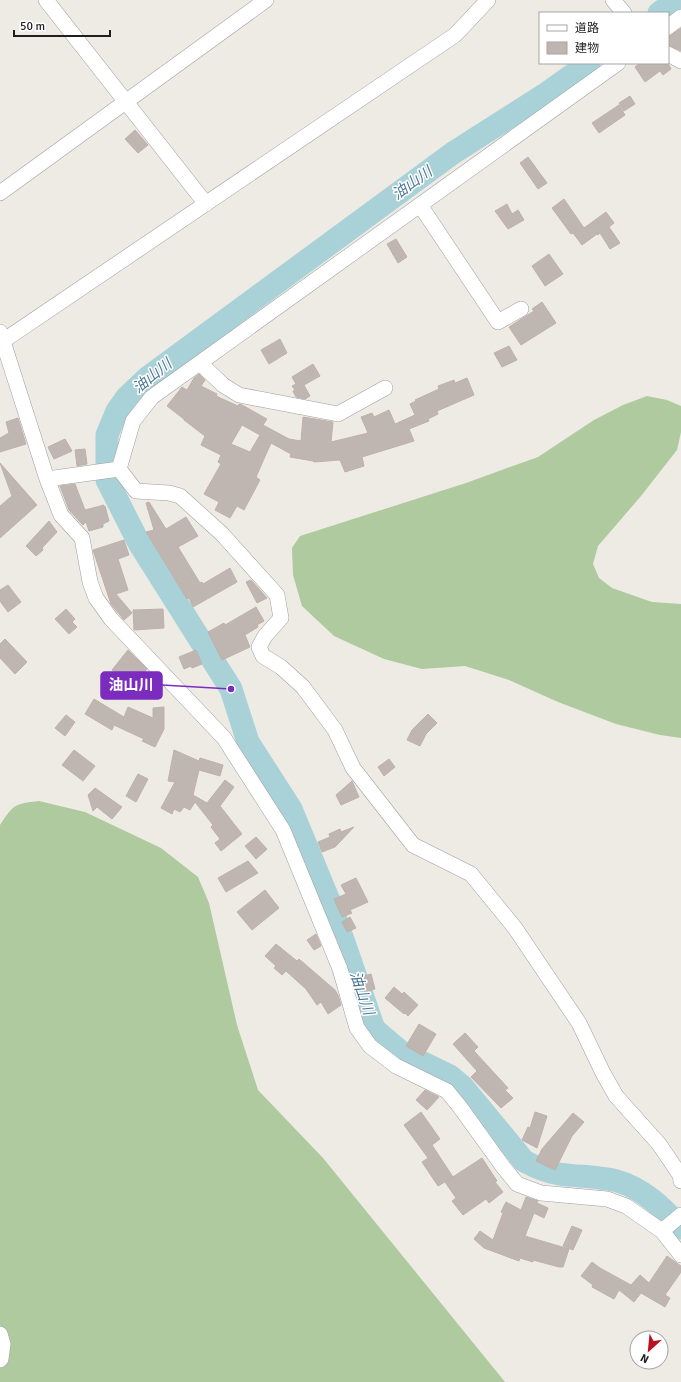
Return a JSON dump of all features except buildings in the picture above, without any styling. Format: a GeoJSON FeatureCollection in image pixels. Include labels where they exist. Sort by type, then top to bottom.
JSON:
{"type":"FeatureCollection","features":[{"type":"Feature","properties":{"kind":"street"},"geometry":{"type":"LineString","coordinates":[[46,0],[206,204]]}},
{"type":"Feature","properties":{"kind":"street"},"geometry":{"type":"LineString","coordinates":[[0,193],[266,0]]}},
{"type":"Feature","properties":{"kind":"street"},"geometry":{"type":"LineString","coordinates":[[488,0],[456,35],[206,204],[1,339],[61,515],[82,538],[90,582],[96,598],[111,619],[224,738],[283,830],[340,969],[357,1028],[370,1046],[396,1066],[446,1092],[460,1107],[517,1184],[541,1193],[607,1199],[626,1206],[662,1231],[681,1255]]}},
{"type":"Feature","properties":{"kind":"street"},"geometry":{"type":"LineString","coordinates":[[613,0],[623,12]]}},
{"type":"Feature","properties":{"kind":"street"},"geometry":{"type":"LineString","coordinates":[[669,26],[681,17]]}},
{"type":"Feature","properties":{"kind":"street"},"geometry":{"type":"LineString","coordinates":[[669,55],[681,61]]}},
{"type":"Feature","properties":{"kind":"street"},"geometry":{"type":"LineString","coordinates":[[119,469],[133,421],[152,397],[617,64]]}},
{"type":"Feature","properties":{"kind":"street"},"geometry":{"type":"LineString","coordinates":[[420,205],[498,322],[521,309]]}},
{"type":"Feature","properties":{"kind":"street"},"geometry":{"type":"LineString","coordinates":[[200,363],[223,385],[239,395],[338,414],[385,388]]}},
{"type":"Feature","properties":{"kind":"street"},"geometry":{"type":"LineString","coordinates":[[48,479],[119,469]]}},
{"type":"Feature","properties":{"kind":"street"},"geometry":{"type":"LineString","coordinates":[[119,469],[136,491],[169,493],[180,496],[222,534],[277,595],[281,618],[265,636],[259,647],[263,656],[281,667],[303,688],[335,730],[353,768],[413,845],[471,874],[514,928],[579,1023],[603,1074],[616,1096],[660,1144],[680,1175],[681,1181]]}},
{"type":"Feature","properties":{"kind":"street"},"geometry":{"type":"LineString","coordinates":[[662,1231],[681,1215]]}},
{"type":"Feature","properties":{"kind":"street"},"geometry":{"type":"LineString","coordinates":[[0,1334],[3,1344],[0,1360]]}},
{"type":"Feature","properties":{"kind":"green space"},"geometry":{"type":"Polygon","coordinates":[[[647,396],[667,400],[681,406],[681,432],[677,450],[641,496],[598,546],[593,564],[599,578],[612,588],[652,602],[681,604],[681,738],[660,735],[616,724],[558,702],[509,680],[465,666],[422,669],[384,659],[334,636],[302,606],[293,575],[292,548],[300,536],[466,483],[538,457],[594,420],[623,405],[647,396]]]}},
{"type":"Feature","properties":{"kind":"green space"},"geometry":{"type":"Polygon","coordinates":[[[39,801],[85,812],[161,848],[198,877],[209,903],[237,1025],[258,1090],[323,1158],[505,1382],[0,1382],[0,825],[15,806],[39,801]]]}},
{"type":"Feature","properties":{"kind":"waterway","name":"油山川"},"geometry":{"type":"LineString","coordinates":[[660,12],[677,0]]}},
{"type":"Feature","properties":{"kind":"waterway","name":"油山川"},"geometry":{"type":"LineString","coordinates":[[588,64],[544,95],[453,153],[147,378],[127,397],[117,411],[107,435],[107,480],[139,543],[231,689],[248,742],[291,809],[332,908],[374,1029],[401,1052],[450,1076],[463,1087],[524,1161],[554,1173],[603,1178],[627,1184],[652,1200],[681,1228]]}},
{"type":"Feature","properties":{"kind":"place","name":"油山川"},"geometry":{"type":"Point","coordinates":[231,689]}}]}
